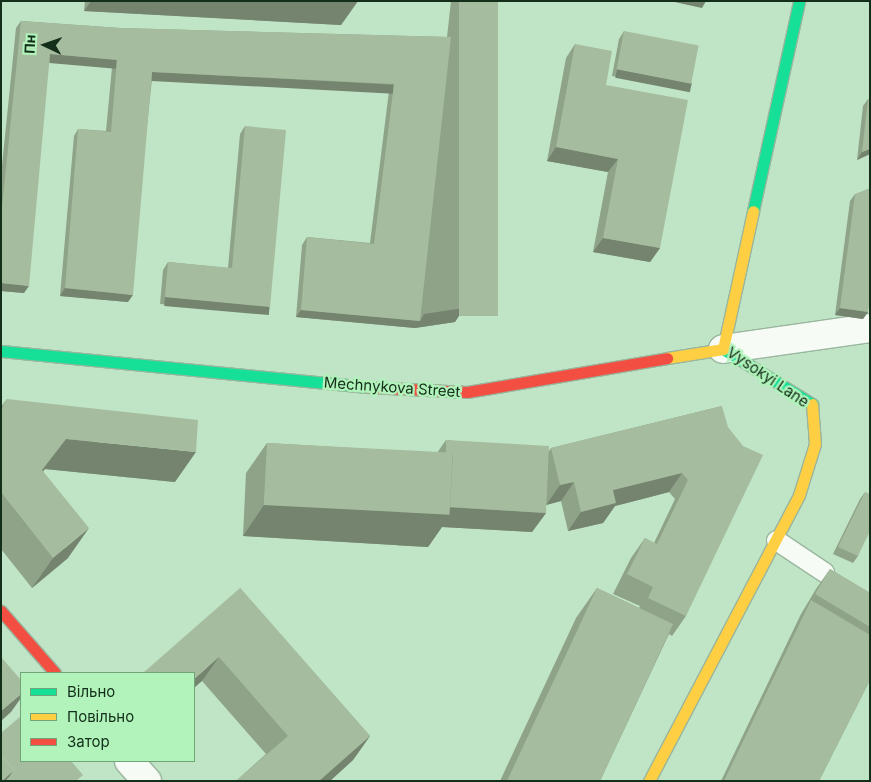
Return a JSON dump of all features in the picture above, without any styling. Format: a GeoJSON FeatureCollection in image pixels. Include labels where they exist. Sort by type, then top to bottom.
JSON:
{"type":"FeatureCollection","features":[{"type":"Feature","properties":{"kind":"main road","name":"Vysokyi Lane"},"geometry":{"type":"LineString","coordinates":[[649,781],[799,495],[815,444],[812,404],[723,349],[799,1]]}},
{"type":"Feature","properties":{"kind":"main road","name":"Mechnykova Street"},"geometry":{"type":"LineString","coordinates":[[1,351],[396,390],[467,392],[723,349]]}},
{"type":"Feature","properties":{"kind":"main road"},"geometry":{"type":"LineString","coordinates":[[1,611],[54,672]]}},
{"type":"Feature","properties":{"kind":"street","name":"Mechnykova Street"},"geometry":{"type":"LineString","coordinates":[[723,349],[870,328]]}},
{"type":"Feature","properties":{"kind":"street"},"geometry":{"type":"LineString","coordinates":[[130,762],[146,781]]}},
{"type":"Feature","properties":{"kind":"lane"},"geometry":{"type":"LineString","coordinates":[[776,540],[824,572]]}},
{"type":"Feature","properties":{"kind":"building"},"geometry":{"type":"Polygon","coordinates":[[[459,1],[498,1],[498,316],[459,316],[459,1]]]}},
{"type":"Feature","properties":{"kind":"building"},"geometry":{"type":"Polygon","coordinates":[[[21,21],[120,28],[451,37],[420,321],[301,310],[307,237],[374,244],[394,84],[152,72],[133,295],[65,288],[78,129],[111,132],[117,60],[50,54],[29,286],[1,283],[1,217],[21,21]]]}},
{"type":"Feature","properties":{"kind":"building"},"geometry":{"type":"Polygon","coordinates":[[[624,31],[699,46],[691,84],[617,69],[624,31]]]}},
{"type":"Feature","properties":{"kind":"building"},"geometry":{"type":"Polygon","coordinates":[[[575,44],[612,51],[606,85],[688,100],[660,248],[603,238],[618,159],[556,147],[575,44]]]}},
{"type":"Feature","properties":{"kind":"building"},"geometry":{"type":"Polygon","coordinates":[[[868,99],[870,99],[870,149],[862,152],[868,99]]]}},
{"type":"Feature","properties":{"kind":"building"},"geometry":{"type":"Polygon","coordinates":[[[245,126],[286,130],[270,307],[165,297],[168,262],[232,268],[245,126]]]}},
{"type":"Feature","properties":{"kind":"building"},"geometry":{"type":"Polygon","coordinates":[[[870,188],[870,300],[868,312],[840,308],[855,194],[870,188]]]}},
{"type":"Feature","properties":{"kind":"building"},"geometry":{"type":"Polygon","coordinates":[[[7,399],[198,420],[196,452],[66,439],[42,470],[89,528],[53,558],[1,492],[1,410],[7,399]]]}},
{"type":"Feature","properties":{"kind":"building"},"geometry":{"type":"Polygon","coordinates":[[[722,406],[728,427],[743,446],[763,455],[686,616],[648,598],[653,587],[627,574],[645,538],[657,544],[688,480],[682,473],[613,490],[616,503],[581,512],[574,482],[560,485],[551,448],[722,406]]]}},
{"type":"Feature","properties":{"kind":"building"},"geometry":{"type":"Polygon","coordinates":[[[446,440],[549,446],[546,513],[450,507],[453,454],[446,454],[446,440]]]}},
{"type":"Feature","properties":{"kind":"building"},"geometry":{"type":"Polygon","coordinates":[[[267,443],[453,453],[450,515],[264,505],[267,443]]]}},
{"type":"Feature","properties":{"kind":"building"},"geometry":{"type":"Polygon","coordinates":[[[865,492],[870,494],[870,531],[858,556],[838,547],[865,492]]]}},
{"type":"Feature","properties":{"kind":"building"},"geometry":{"type":"Polygon","coordinates":[[[830,569],[870,593],[870,627],[815,594],[830,569]]]}},
{"type":"Feature","properties":{"kind":"building"},"geometry":{"type":"Polygon","coordinates":[[[240,588],[370,736],[319,781],[236,781],[288,736],[219,657],[195,678],[195,672],[144,672],[240,588]]]}},
{"type":"Feature","properties":{"kind":"building"},"geometry":{"type":"Polygon","coordinates":[[[597,588],[673,624],[600,781],[507,781],[597,588]]]}},
{"type":"Feature","properties":{"kind":"building"},"geometry":{"type":"Polygon","coordinates":[[[811,600],[870,635],[870,680],[819,781],[724,781],[811,600]]]}},
{"type":"Feature","properties":{"kind":"building"},"geometry":{"type":"Polygon","coordinates":[[[1,657],[20,679],[20,695],[1,711],[1,657]]]}},
{"type":"Feature","properties":{"kind":"building"},"geometry":{"type":"Polygon","coordinates":[[[20,717],[20,762],[72,762],[83,775],[76,781],[5,781],[14,770],[1,755],[1,733],[20,717]]]}},
{"type":"Feature","properties":{"kind":"building"},"geometry":{"type":"Polygon","coordinates":[[[1,755],[14,770],[2,781],[1,781],[1,755]]]}},
{"type":"Feature","properties":{"kind":"traffic: fast"},"geometry":{"type":"LineString","coordinates":[[753,211],[799,1]]}},
{"type":"Feature","properties":{"kind":"traffic: fast"},"geometry":{"type":"LineString","coordinates":[[723,349],[812,404]]}},
{"type":"Feature","properties":{"kind":"traffic: fast"},"geometry":{"type":"LineString","coordinates":[[1,351],[367,387]]}},
{"type":"Feature","properties":{"kind":"traffic: slow"},"geometry":{"type":"LineString","coordinates":[[667,358],[723,349],[753,211]]}},
{"type":"Feature","properties":{"kind":"traffic: slow"},"geometry":{"type":"LineString","coordinates":[[649,781],[799,495],[815,444],[812,404]]}},
{"type":"Feature","properties":{"kind":"traffic: jam"},"geometry":{"type":"LineString","coordinates":[[367,387],[467,392],[667,358]]}},
{"type":"Feature","properties":{"kind":"traffic: jam"},"geometry":{"type":"LineString","coordinates":[[1,611],[54,672]]}}]}
